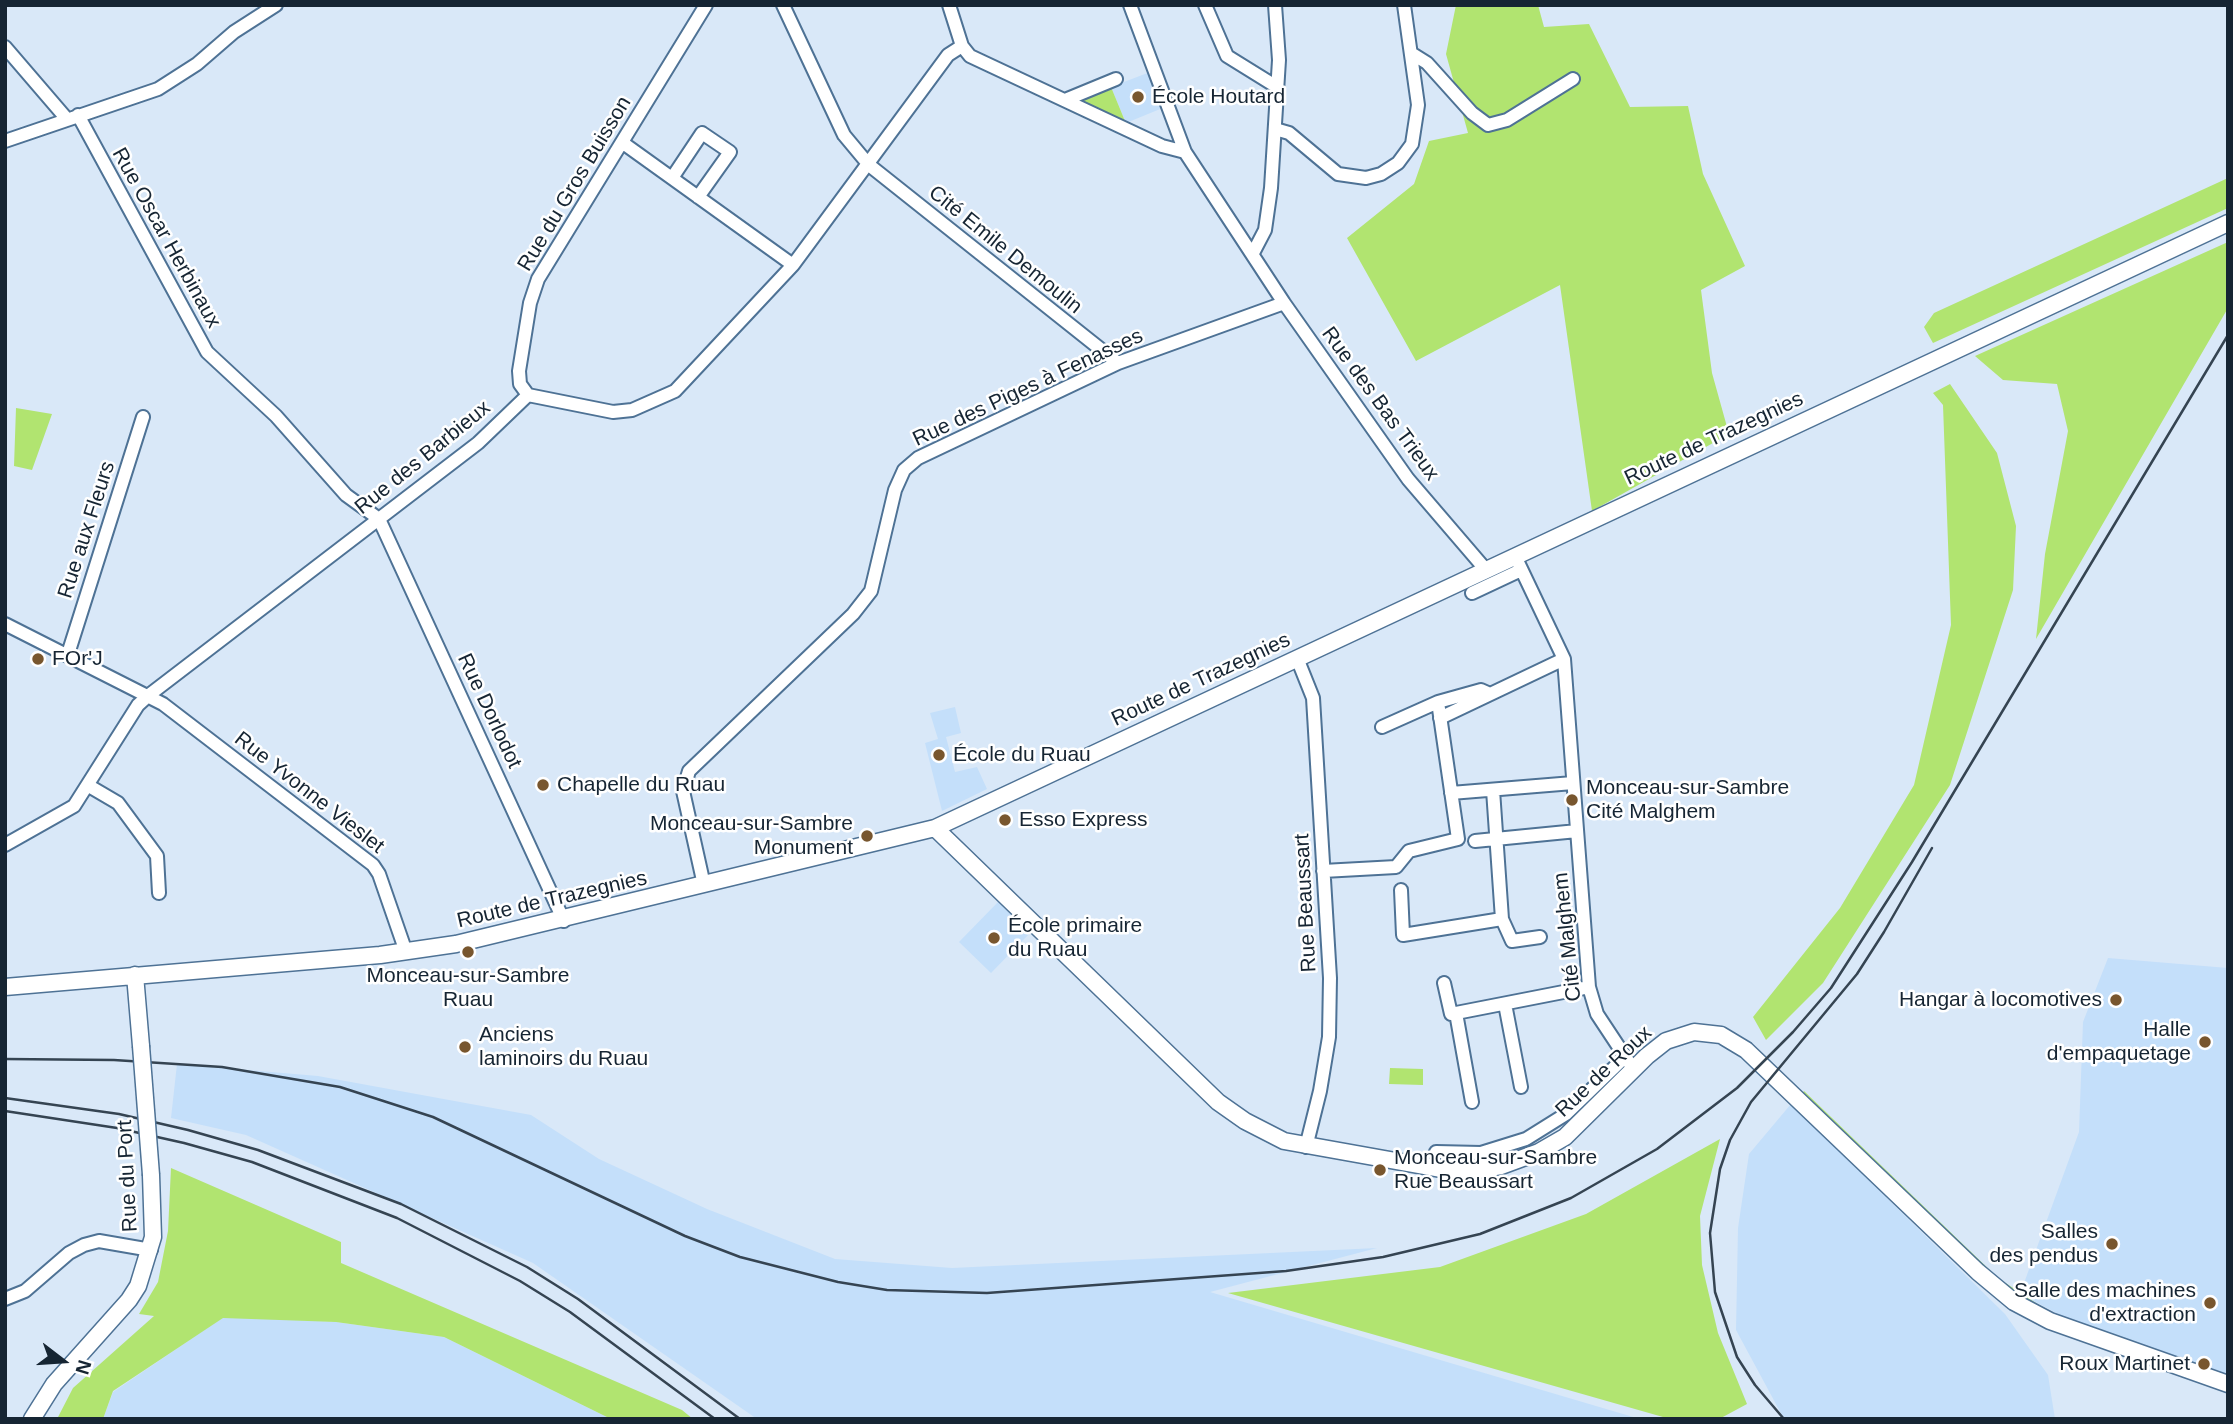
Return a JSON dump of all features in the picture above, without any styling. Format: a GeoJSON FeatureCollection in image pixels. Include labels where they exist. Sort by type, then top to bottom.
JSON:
{"type":"FeatureCollection","features":[{"type":"Feature","properties":{"kind":"main road","name":"Route de Trazegnies"},"geometry":{"type":"LineString","coordinates":[[5,987],[405,952],[477,941],[935,828],[1486,570],[1518,563],[2228,223]]}},
{"type":"Feature","properties":{"kind":"main road","name":"Rue de Roux"},"geometry":{"type":"LineString","coordinates":[[935,828],[1218,1102],[1276,1137],[1306,1147],[1446,1170],[1471,1171],[1501,1166],[1539,1152],[1565,1137],[1629,1063],[1658,1046],[1676,1037],[1703,1032],[1730,1038],[1787,1087],[1986,1280],[2014,1302],[2050,1321],[2228,1384]]}},
{"type":"Feature","properties":{"kind":"main road","name":"Rue du Port"},"geometry":{"type":"LineString","coordinates":[[32,1419],[62,1374],[129,1300],[151,1250],[154,1223],[135,975]]}},
{"type":"Feature","properties":{"kind":"street"},"geometry":{"type":"LineString","coordinates":[[5,141],[166,85],[197,64],[234,32],[276,5]]}},
{"type":"Feature","properties":{"kind":"street","name":"Rue du Gros Buisson"},"geometry":{"type":"LineString","coordinates":[[528,395],[520,384],[519,371],[530,303],[538,279],[706,5]]}},
{"type":"Feature","properties":{"kind":"street","name":"Cité Emile Demoulin"},"geometry":{"type":"LineString","coordinates":[[783,5],[844,135],[869,166],[1118,363]]}},
{"type":"Feature","properties":{"kind":"street"},"geometry":{"type":"LineString","coordinates":[[949,5],[962,46],[970,56],[1162,146],[1185,152]]}},
{"type":"Feature","properties":{"kind":"street","name":"Rue des Bas Trieux"},"geometry":{"type":"LineString","coordinates":[[1130,5],[1185,152],[1284,303],[1408,480],[1486,570]]}},
{"type":"Feature","properties":{"kind":"street"},"geometry":{"type":"LineString","coordinates":[[1205,5],[1227,56],[1277,87]]}},
{"type":"Feature","properties":{"kind":"street"},"geometry":{"type":"LineString","coordinates":[[1253,253],[1265,230],[1275,129],[1278,20],[1275,5]]}},
{"type":"Feature","properties":{"kind":"street"},"geometry":{"type":"LineString","coordinates":[[1275,129],[1289,133],[1338,174],[1352,178],[1381,174],[1398,163],[1412,144],[1417,126],[1418,105],[1404,5]]}},
{"type":"Feature","properties":{"kind":"street"},"geometry":{"type":"LineString","coordinates":[[528,395],[613,412],[632,410],[654,403],[686,382],[793,265],[869,166],[948,55],[962,46]]}},
{"type":"Feature","properties":{"kind":"street","name":"Rue Oscar Herbinaux"},"geometry":{"type":"LineString","coordinates":[[5,47],[72,117],[207,352],[276,416],[346,495],[379,519]]}},
{"type":"Feature","properties":{"kind":"street"},"geometry":{"type":"LineString","coordinates":[[1411,53],[1427,63],[1472,113],[1488,125],[1507,120],[1573,79]]}},
{"type":"Feature","properties":{"kind":"street"},"geometry":{"type":"LineString","coordinates":[[1065,100],[1116,79]]}},
{"type":"Feature","properties":{"kind":"street"},"geometry":{"type":"LineString","coordinates":[[672,178],[702,133],[730,152],[698,197]]}},
{"type":"Feature","properties":{"kind":"street"},"geometry":{"type":"LineString","coordinates":[[623,142],[793,265]]}},
{"type":"Feature","properties":{"kind":"street","name":"Rue des Piges à Fenasses"},"geometry":{"type":"LineString","coordinates":[[704,885],[683,791],[689,771],[853,614],[871,591],[895,490],[904,470],[918,458],[1118,363],[1284,303]]}},
{"type":"Feature","properties":{"kind":"street","name":"Rue des Barbieux"},"geometry":{"type":"LineString","coordinates":[[5,845],[74,806],[138,705],[149,695],[498,428],[528,395]]}},
{"type":"Feature","properties":{"kind":"street","name":"Rue aux Fleurs"},"geometry":{"type":"LineString","coordinates":[[68,654],[143,417]]}},
{"type":"Feature","properties":{"kind":"street","name":"Rue Dorlodot"},"geometry":{"type":"LineString","coordinates":[[379,519],[564,920]]}},
{"type":"Feature","properties":{"kind":"street"},"geometry":{"type":"LineString","coordinates":[[1472,593],[1518,563]]}},
{"type":"Feature","properties":{"kind":"street","name":"Cité Malghem"},"geometry":{"type":"LineString","coordinates":[[1518,563],[1564,659],[1589,987],[1597,1014],[1629,1063]]}},
{"type":"Feature","properties":{"kind":"street","name":"Rue Yvonne Vieslet"},"geometry":{"type":"LineString","coordinates":[[5,624],[149,695],[373,865],[384,887],[405,952]]}},
{"type":"Feature","properties":{"kind":"street","name":"Rue Beaussart"},"geometry":{"type":"LineString","coordinates":[[1297,658],[1313,698],[1330,978],[1329,1037],[1320,1091],[1306,1147]]}},
{"type":"Feature","properties":{"kind":"street"},"geometry":{"type":"LineString","coordinates":[[1440,718],[1564,659]]}},
{"type":"Feature","properties":{"kind":"street"},"geometry":{"type":"LineString","coordinates":[[1382,727],[1438,702],[1481,690],[1490,694]]}},
{"type":"Feature","properties":{"kind":"street"},"geometry":{"type":"LineString","coordinates":[[1323,871],[1396,867],[1409,851],[1458,839],[1438,702]]}},
{"type":"Feature","properties":{"kind":"street"},"geometry":{"type":"LineString","coordinates":[[1451,793],[1573,783]]}},
{"type":"Feature","properties":{"kind":"street"},"geometry":{"type":"LineString","coordinates":[[89,786],[118,803],[157,856],[159,893]]}},
{"type":"Feature","properties":{"kind":"street"},"geometry":{"type":"LineString","coordinates":[[1493,790],[1502,919],[1512,941],[1541,937]]}},
{"type":"Feature","properties":{"kind":"street"},"geometry":{"type":"LineString","coordinates":[[1475,841],[1577,831]]}},
{"type":"Feature","properties":{"kind":"street"},"geometry":{"type":"LineString","coordinates":[[1401,890],[1403,935],[1502,919]]}},
{"type":"Feature","properties":{"kind":"street"},"geometry":{"type":"LineString","coordinates":[[1444,983],[1451,1014],[1589,987]]}},
{"type":"Feature","properties":{"kind":"street"},"geometry":{"type":"LineString","coordinates":[[1505,1004],[1521,1087]]}},
{"type":"Feature","properties":{"kind":"street"},"geometry":{"type":"LineString","coordinates":[[1456,1013],[1472,1102]]}},
{"type":"Feature","properties":{"kind":"street","name":"Rue de Roux"},"geometry":{"type":"LineString","coordinates":[[1436,1153],[1481,1153],[1526,1139],[1566,1114],[1629,1063]]}},
{"type":"Feature","properties":{"kind":"street"},"geometry":{"type":"LineString","coordinates":[[5,1299],[25,1291],[69,1253],[84,1245],[99,1241],[151,1250]]}},
{"type":"Feature","properties":{"kind":"shaded area","name":"École Houtard"},"geometry":{"type":"Polygon","coordinates":[[[1150,72],[1165,107],[1126,123],[1111,87],[1150,72]]]}},
{"type":"Feature","properties":{"kind":"shaded area","name":"École du Ruau"},"geometry":{"type":"Polygon","coordinates":[[[955,707],[961,733],[946,737],[955,772],[977,767],[987,789],[942,811],[925,743],[938,739],[930,713],[955,707]]]}},
{"type":"Feature","properties":{"kind":"shaded area","name":"École primaire du Ruau"},"geometry":{"type":"Polygon","coordinates":[[[998,902],[1030,933],[991,973],[959,942],[998,902]]]}},
{"type":"Feature","properties":{"kind":"shaded area"},"geometry":{"type":"Polygon","coordinates":[[[2108,958],[2228,968],[2228,1374],[2074,1322],[2020,1294],[2079,1132],[2083,1022],[2108,958]]]}},
{"type":"Feature","properties":{"kind":"shaded area"},"geometry":{"type":"Polygon","coordinates":[[[177,1064],[318,1076],[531,1115],[599,1159],[707,1209],[835,1259],[952,1268],[1377,1248],[1210,1292],[1640,1419],[757,1419],[533,1263],[246,1135],[171,1118],[177,1064]]]}},
{"type":"Feature","properties":{"kind":"shaded area"},"geometry":{"type":"Polygon","coordinates":[[[1791,1104],[2005,1314],[2048,1375],[2055,1419],[1784,1419],[1736,1330],[1738,1228],[1749,1154],[1791,1104]]]}},
{"type":"Feature","properties":{"kind":"shaded area"},"geometry":{"type":"Polygon","coordinates":[[[225,1316],[336,1322],[444,1337],[611,1419],[103,1419],[113,1392],[225,1316]]]}},
{"type":"Feature","properties":{"kind":"green space"},"geometry":{"type":"Polygon","coordinates":[[[1456,5],[1538,5],[1544,27],[1589,24],[1630,107],[1688,106],[1703,174],[1745,266],[1701,290],[1712,373],[1729,434],[1592,511],[1560,285],[1416,361],[1347,238],[1414,184],[1429,141],[1468,133],[1446,54],[1456,5]]]}},
{"type":"Feature","properties":{"kind":"green space"},"geometry":{"type":"Polygon","coordinates":[[[1111,87],[1125,121],[1076,99],[1111,87]]]}},
{"type":"Feature","properties":{"kind":"green space"},"geometry":{"type":"Polygon","coordinates":[[[2228,178],[2228,208],[1933,343],[1924,327],[1934,313],[2228,178]]]}},
{"type":"Feature","properties":{"kind":"green space"},"geometry":{"type":"Polygon","coordinates":[[[2228,242],[2228,308],[2036,639],[2045,554],[2068,431],[2057,384],[2003,380],[1975,356],[2228,242]]]}},
{"type":"Feature","properties":{"kind":"green space"},"geometry":{"type":"Polygon","coordinates":[[[1950,384],[1997,453],[2016,526],[2013,590],[1950,785],[1823,983],[1766,1040],[1753,1017],[1840,908],[1914,785],[1951,625],[1943,405],[1933,393],[1950,384]]]}},
{"type":"Feature","properties":{"kind":"green space"},"geometry":{"type":"Polygon","coordinates":[[[16,408],[52,414],[32,470],[14,466],[16,408]]]}},
{"type":"Feature","properties":{"kind":"green space"},"geometry":{"type":"Polygon","coordinates":[[[1390,1068],[1423,1069],[1423,1085],[1389,1084],[1390,1068]]]}},
{"type":"Feature","properties":{"kind":"green space"},"geometry":{"type":"Polygon","coordinates":[[[1804,1091],[1998,1278],[2045,1309],[2044,1312],[1995,1280],[1802,1094],[1804,1091]]]}},
{"type":"Feature","properties":{"kind":"green space"},"geometry":{"type":"Polygon","coordinates":[[[1720,1139],[1700,1216],[1702,1265],[1718,1333],[1747,1404],[1721,1418],[1670,1419],[1228,1293],[1440,1267],[1586,1214],[1720,1139]]]}},
{"type":"Feature","properties":{"kind":"green space"},"geometry":{"type":"Polygon","coordinates":[[[171,1168],[341,1242],[341,1263],[682,1410],[693,1419],[611,1419],[444,1337],[336,1322],[223,1318],[113,1391],[103,1419],[57,1419],[73,1388],[154,1316],[139,1314],[158,1282],[168,1231],[171,1168]]]}},
{"type":"Feature","properties":{"kind":"railway"},"geometry":{"type":"LineString","coordinates":[[5,1059],[114,1060],[222,1067],[340,1087],[433,1117],[685,1236],[740,1257],[838,1282],[887,1290],[987,1293],[1286,1271],[1383,1257],[1480,1234],[1571,1198],[1657,1149],[1737,1088],[1793,1032],[1831,988],[1912,862],[2228,335]]}},
{"type":"Feature","properties":{"kind":"railway"},"geometry":{"type":"LineString","coordinates":[[1784,1419],[1755,1385],[1737,1357],[1715,1292],[1710,1233],[1720,1169],[1730,1140],[1751,1102],[1857,974],[1932,848]]}},
{"type":"Feature","properties":{"kind":"railway"},"geometry":{"type":"LineString","coordinates":[[5,1098],[119,1114],[188,1130],[258,1150],[401,1204],[527,1267],[578,1299],[740,1419]]}},
{"type":"Feature","properties":{"kind":"railway"},"geometry":{"type":"LineString","coordinates":[[5,1111],[117,1128],[184,1143],[252,1162],[397,1218],[520,1281],[570,1312],[715,1419]]}},
{"type":"Feature","properties":{"kind":"place","name":"École Houtard"},"geometry":{"type":"Point","coordinates":[1138,97]}},
{"type":"Feature","properties":{"kind":"place","name":"FOr'J"},"geometry":{"type":"Point","coordinates":[38,659]}},
{"type":"Feature","properties":{"kind":"place","name":"École du Ruau"},"geometry":{"type":"Point","coordinates":[939,755]}},
{"type":"Feature","properties":{"kind":"place","name":"Chapelle du Ruau"},"geometry":{"type":"Point","coordinates":[543,785]}},
{"type":"Feature","properties":{"kind":"place","name":"Monceau-sur-Sambre Cité Malghem"},"geometry":{"type":"Point","coordinates":[1572,800]}},
{"type":"Feature","properties":{"kind":"place","name":"Esso Express"},"geometry":{"type":"Point","coordinates":[1005,820]}},
{"type":"Feature","properties":{"kind":"place","name":"Monceau-sur-Sambre Monument"},"geometry":{"type":"Point","coordinates":[867,836]}},
{"type":"Feature","properties":{"kind":"place","name":"École primaire du Ruau"},"geometry":{"type":"Point","coordinates":[994,938]}},
{"type":"Feature","properties":{"kind":"place","name":"Monceau-sur-Sambre Ruau"},"geometry":{"type":"Point","coordinates":[468,952]}},
{"type":"Feature","properties":{"kind":"place","name":"Hangar à locomotives"},"geometry":{"type":"Point","coordinates":[2116,1000]}},
{"type":"Feature","properties":{"kind":"place","name":"Halle d'empaquetage"},"geometry":{"type":"Point","coordinates":[2205,1042]}},
{"type":"Feature","properties":{"kind":"place","name":"Anciens laminoirs du Ruau"},"geometry":{"type":"Point","coordinates":[465,1047]}},
{"type":"Feature","properties":{"kind":"place","name":"Monceau-sur-Sambre Rue Beaussart"},"geometry":{"type":"Point","coordinates":[1380,1170]}},
{"type":"Feature","properties":{"kind":"place","name":"Salles des pendus"},"geometry":{"type":"Point","coordinates":[2112,1244]}},
{"type":"Feature","properties":{"kind":"place","name":"Salle des machines d'extraction"},"geometry":{"type":"Point","coordinates":[2210,1303]}},
{"type":"Feature","properties":{"kind":"place","name":"Roux Martinet"},"geometry":{"type":"Point","coordinates":[2204,1364]}}]}
